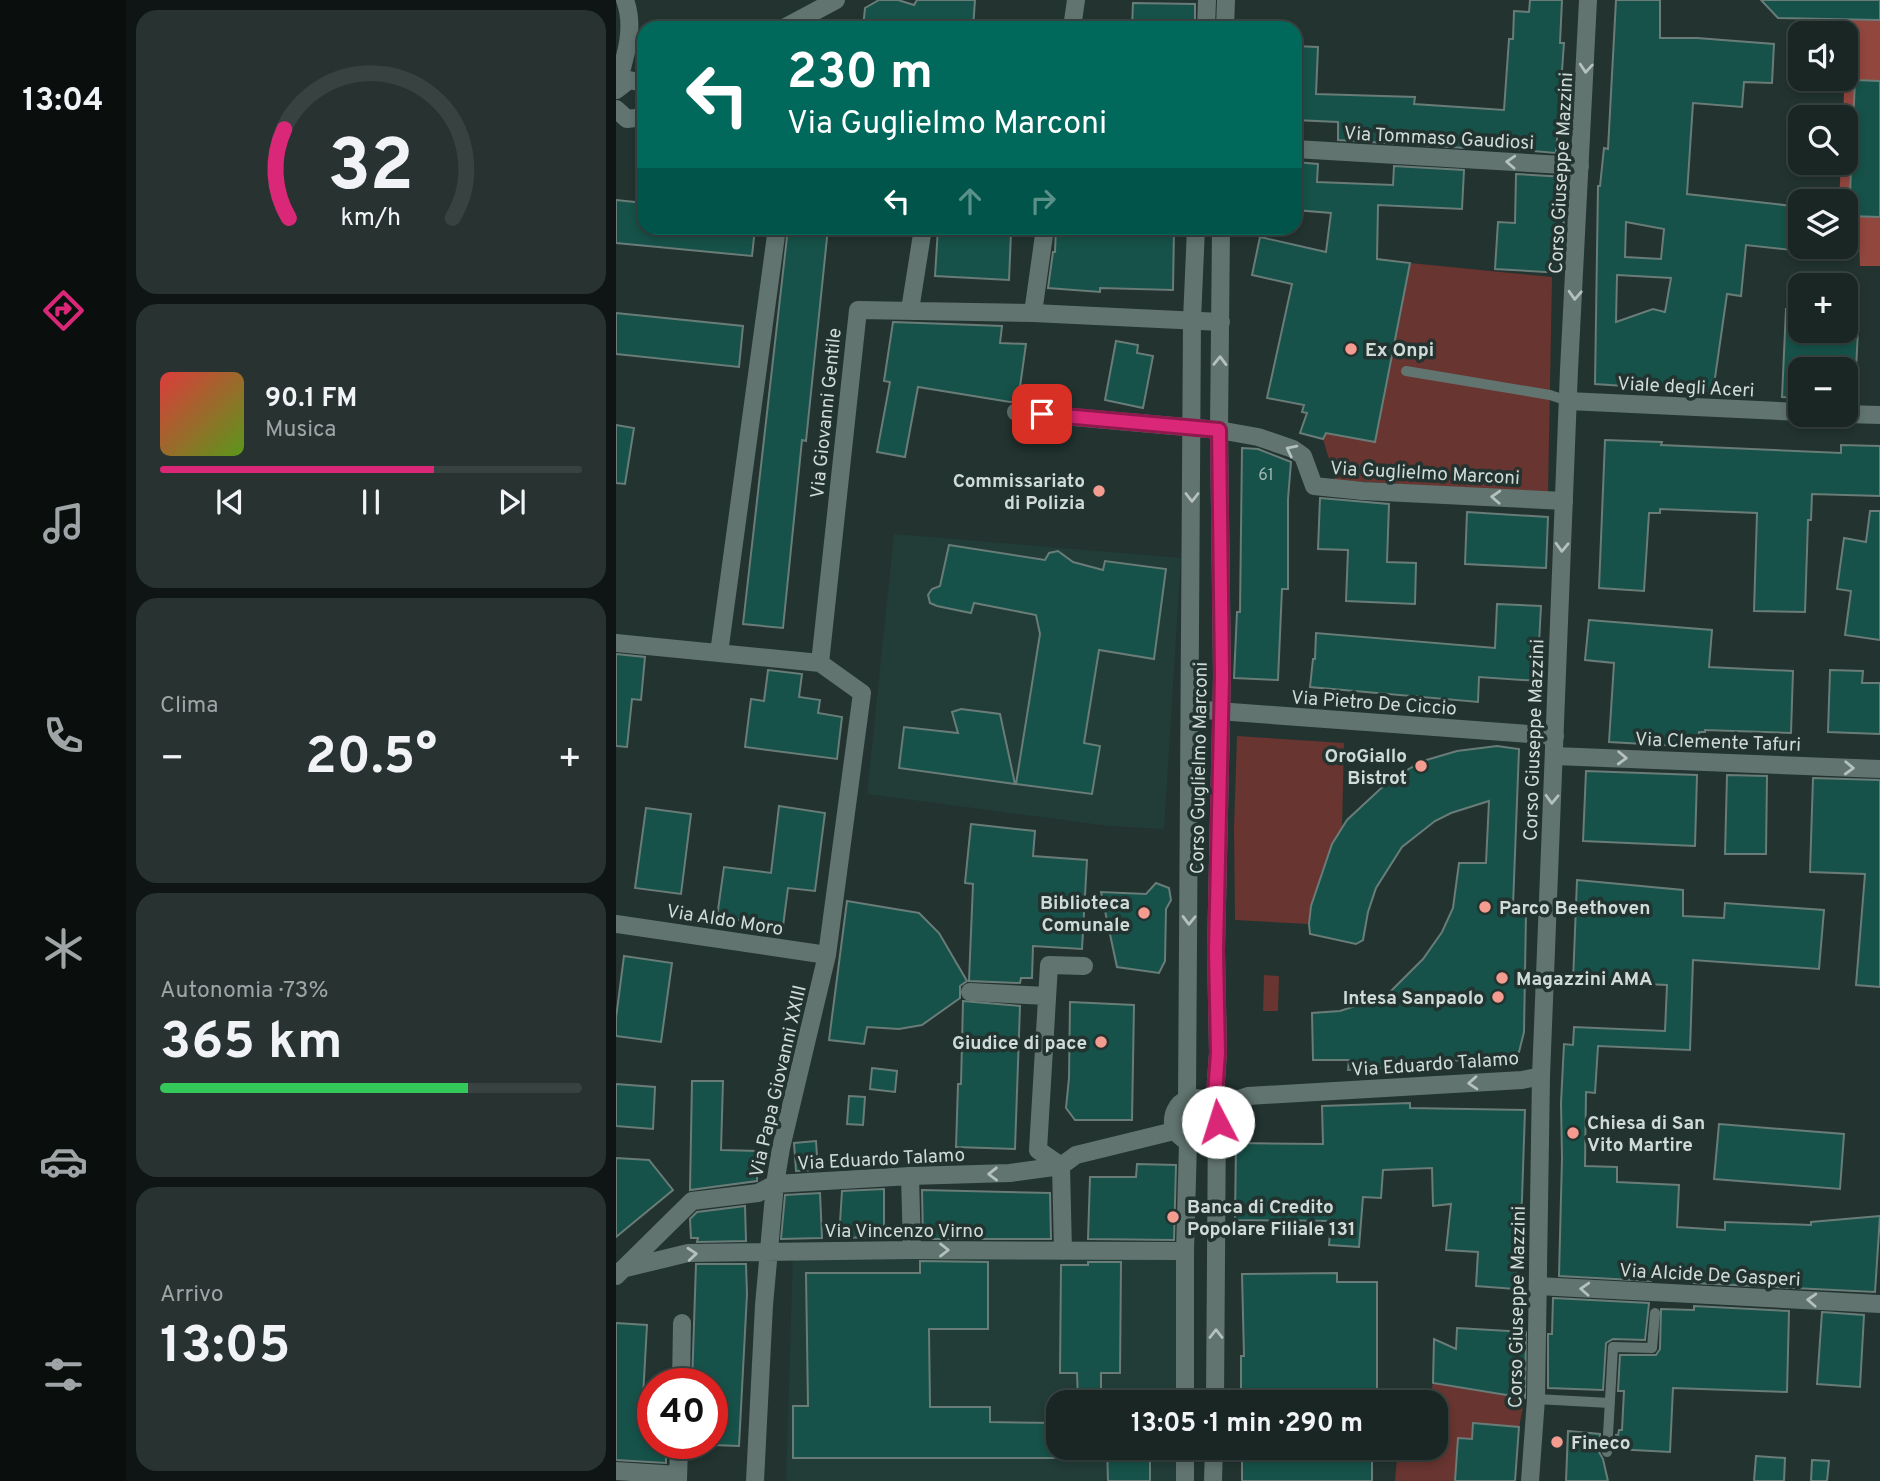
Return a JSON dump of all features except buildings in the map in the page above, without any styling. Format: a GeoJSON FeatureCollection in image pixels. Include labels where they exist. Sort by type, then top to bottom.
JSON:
{"type":"FeatureCollection","features":[{"type":"Feature","properties":{"kind":"street"},"geometry":{"type":"LineString","coordinates":[[616,90],[629,44],[625,0]]}},
{"type":"Feature","properties":{"kind":"street"},"geometry":{"type":"LineString","coordinates":[[797,21],[836,0]]}},
{"type":"Feature","properties":{"kind":"street"},"geometry":{"type":"LineString","coordinates":[[1073,21],[1076,0]]}},
{"type":"Feature","properties":{"kind":"street"},"geometry":{"type":"LineString","coordinates":[[1206,21],[1207,0]]}},
{"type":"Feature","properties":{"kind":"street"},"geometry":{"type":"LineString","coordinates":[[1225,21],[1226,0]]}},
{"type":"Feature","properties":{"kind":"street","name":"Corso Giuseppe Mazzini"},"geometry":{"type":"LineString","coordinates":[[1530,1481],[1536,1399],[1541,1076],[1568,401],[1588,0]]}},
{"type":"Feature","properties":{"kind":"street"},"geometry":{"type":"LineString","coordinates":[[616,90],[629,80],[637,82]]}},
{"type":"Feature","properties":{"kind":"street"},"geometry":{"type":"LineString","coordinates":[[616,109],[622,116],[637,118]]}},
{"type":"Feature","properties":{"kind":"street"},"geometry":{"type":"LineString","coordinates":[[616,127],[637,118]]}},
{"type":"Feature","properties":{"kind":"street","name":"Via Tommaso Gaudiosi"},"geometry":{"type":"LineString","coordinates":[[1302,149],[1580,166]]}},
{"type":"Feature","properties":{"kind":"street"},"geometry":{"type":"LineString","coordinates":[[719,653],[776,235]]}},
{"type":"Feature","properties":{"kind":"street"},"geometry":{"type":"LineString","coordinates":[[910,310],[922,235]]}},
{"type":"Feature","properties":{"kind":"street"},"geometry":{"type":"LineString","coordinates":[[1033,313],[1044,235]]}},
{"type":"Feature","properties":{"kind":"street","name":"Corso Guglielmo Marconi"},"geometry":{"type":"LineString","coordinates":[[1187,1099],[1192,320],[1196,235]]}},
{"type":"Feature","properties":{"kind":"street","name":"Corso Guglielmo Marconi"},"geometry":{"type":"LineString","coordinates":[[1214,1107],[1221,710],[1221,235]]}},
{"type":"Feature","properties":{"kind":"street","name":"Via Giovanni Gentile"},"geometry":{"type":"LineString","coordinates":[[820,663],[858,310],[1033,313],[1221,322]]}},
{"type":"Feature","properties":{"kind":"street","name":"Viale degli Aceri"},"geometry":{"type":"LineString","coordinates":[[1568,401],[1788,411]]}},
{"type":"Feature","properties":{"kind":"street","name":"Via Guglielmo Marconi"},"geometry":{"type":"LineString","coordinates":[[1016,412],[1219,430],[1258,437],[1293,449],[1303,456],[1314,486],[1564,501]]}},
{"type":"Feature","properties":{"kind":"street"},"geometry":{"type":"LineString","coordinates":[[1858,414],[1880,415]]}},
{"type":"Feature","properties":{"kind":"street"},"geometry":{"type":"LineString","coordinates":[[616,643],[820,663]]}},
{"type":"Feature","properties":{"kind":"street","name":"Via Papa Giovanni XXIII"},"geometry":{"type":"LineString","coordinates":[[755,1481],[775,1184],[781,1148],[828,955],[862,693],[820,663]]}},
{"type":"Feature","properties":{"kind":"street","name":"Via Pietro De Ciccio"},"geometry":{"type":"LineString","coordinates":[[1191,709],[1555,736]]}},
{"type":"Feature","properties":{"kind":"street","name":"Via Clemente Tafuri"},"geometry":{"type":"LineString","coordinates":[[1554,755],[1880,769]]}},
{"type":"Feature","properties":{"kind":"street","name":"Via Aldo Moro"},"geometry":{"type":"LineString","coordinates":[[616,924],[828,955]]}},
{"type":"Feature","properties":{"kind":"street"},"geometry":{"type":"LineString","coordinates":[[1063,1251],[1061,1166],[1038,1150],[1049,965],[1084,966]]}},
{"type":"Feature","properties":{"kind":"street"},"geometry":{"type":"LineString","coordinates":[[970,992],[1047,996]]}},
{"type":"Feature","properties":{"kind":"street"},"geometry":{"type":"LineString","coordinates":[[1188,1001],[1217,999]]}},
{"type":"Feature","properties":{"kind":"street","name":"Via Eduardo Talamo"},"geometry":{"type":"LineString","coordinates":[[1214,1107],[1248,1096],[1522,1080],[1541,1076]]}},
{"type":"Feature","properties":{"kind":"street","name":"Via Eduardo Talamo"},"geometry":{"type":"LineString","coordinates":[[1216,1084],[1248,1096]]}},
{"type":"Feature","properties":{"kind":"street"},"geometry":{"type":"LineString","coordinates":[[1185,1390],[1185,1251],[1181,1137],[1172,1116],[1180,1103],[1187,1099],[1202,1099],[1214,1107],[1218,1122],[1216,1390]]}},
{"type":"Feature","properties":{"kind":"street"},"geometry":{"type":"LineString","coordinates":[[1181,1137],[1202,1143],[1217,1129]]}},
{"type":"Feature","properties":{"kind":"street","name":"Via Eduardo Talamo"},"geometry":{"type":"LineString","coordinates":[[621,1272],[692,1201],[758,1193],[775,1184],[910,1176],[1010,1174],[1061,1166],[1076,1155],[1181,1137]]}},
{"type":"Feature","properties":{"kind":"street"},"geometry":{"type":"LineString","coordinates":[[910,1176],[912,1250]]}},
{"type":"Feature","properties":{"kind":"street","name":"Via Vincenzo Virno"},"geometry":{"type":"LineString","coordinates":[[621,1272],[688,1253],[1185,1251]]}},
{"type":"Feature","properties":{"kind":"street","name":"Via Alcide De Gasperi"},"geometry":{"type":"LineString","coordinates":[[1538,1286],[1880,1304]]}},
{"type":"Feature","properties":{"kind":"street"},"geometry":{"type":"LineString","coordinates":[[681,1368],[682,1324]]}},
{"type":"Feature","properties":{"kind":"street"},"geometry":{"type":"LineString","coordinates":[[1185,1377],[1216,1377]]}},
{"type":"Feature","properties":{"kind":"street"},"geometry":{"type":"LineString","coordinates":[[616,1471],[678,1478],[679,1459]]}},
{"type":"Feature","properties":{"kind":"street"},"geometry":{"type":"LineString","coordinates":[[1185,1460],[1185,1481]]}},
{"type":"Feature","properties":{"kind":"street"},"geometry":{"type":"LineString","coordinates":[[1213,1481],[1214,1460]]}},
{"type":"Feature","properties":{"kind":"lane"},"geometry":{"type":"LineString","coordinates":[[1406,371],[1550,395],[1568,401]]}},
{"type":"Feature","properties":{"kind":"lane"},"geometry":{"type":"LineString","coordinates":[[1607,1452],[1613,1347],[1652,1349],[1655,1313]]}},
{"type":"Feature","properties":{"kind":"lane"},"geometry":{"type":"LineString","coordinates":[[1536,1399],[1610,1403]]}},
{"type":"Feature","properties":{"kind":"shaded area"},"geometry":{"type":"Polygon","coordinates":[[[1880,20],[1880,266],[1860,266],[1858,189],[1840,189],[1840,175],[1858,175],[1858,105],[1843,105],[1844,91],[1858,91],[1858,21],[1847,21],[1880,20]]]}},
{"type":"Feature","properties":{"kind":"shaded area"},"geometry":{"type":"Polygon","coordinates":[[[1410,263],[1552,277],[1548,493],[1335,480],[1323,439],[1326,433],[1375,441],[1410,263]]]}},
{"type":"Feature","properties":{"kind":"shaded area"},"geometry":{"type":"Polygon","coordinates":[[[894,534],[1181,558],[1164,829],[1108,826],[867,794],[894,534]]]}},
{"type":"Feature","properties":{"kind":"shaded area"},"geometry":{"type":"Polygon","coordinates":[[[1237,736],[1344,743],[1342,828],[1332,844],[1321,874],[1309,924],[1235,920],[1237,736]]]}},
{"type":"Feature","properties":{"kind":"shaded area"},"geometry":{"type":"Polygon","coordinates":[[[1264,975],[1279,976],[1278,1011],[1263,1011],[1264,975]]]}},
{"type":"Feature","properties":{"kind":"shaded area"},"geometry":{"type":"Polygon","coordinates":[[[1185,1251],[1185,1390],[1046,1390],[1046,1460],[1185,1460],[1185,1481],[786,1481],[793,1252],[1185,1251]]]}},
{"type":"Feature","properties":{"kind":"shaded area"},"geometry":{"type":"Polygon","coordinates":[[[1433,1383],[1525,1398],[1519,1427],[1474,1423],[1472,1439],[1458,1438],[1455,1481],[1395,1481],[1397,1460],[1448,1460],[1448,1390],[1432,1390],[1433,1383]]]}},
{"type":"Feature","properties":{"kind":"place","name":"Ex Onpi"},"geometry":{"type":"Point","coordinates":[1351,349]}},
{"type":"Feature","properties":{"kind":"place","name":"Commissariato di Polizia"},"geometry":{"type":"Point","coordinates":[1099,491]}},
{"type":"Feature","properties":{"kind":"place","name":"OroGiallo Bistrot"},"geometry":{"type":"Point","coordinates":[1421,766]}},
{"type":"Feature","properties":{"kind":"place","name":"Parco Beethoven"},"geometry":{"type":"Point","coordinates":[1485,907]}},
{"type":"Feature","properties":{"kind":"place","name":"Biblioteca Comunale"},"geometry":{"type":"Point","coordinates":[1144,913]}},
{"type":"Feature","properties":{"kind":"place","name":"Magazzini AMA"},"geometry":{"type":"Point","coordinates":[1502,978]}},
{"type":"Feature","properties":{"kind":"place","name":"Intesa Sanpaolo"},"geometry":{"type":"Point","coordinates":[1498,997]}},
{"type":"Feature","properties":{"kind":"place","name":"Giudice di pace"},"geometry":{"type":"Point","coordinates":[1101,1042]}},
{"type":"Feature","properties":{"kind":"place","name":"Chiesa di San Vito Martire"},"geometry":{"type":"Point","coordinates":[1573,1133]}},
{"type":"Feature","properties":{"kind":"place","name":"Banca di Credito Popolare Filiale 131"},"geometry":{"type":"Point","coordinates":[1173,1217]}},
{"type":"Feature","properties":{"kind":"place","name":"Fineco"},"geometry":{"type":"Point","coordinates":[1557,1442]}},
{"type":"Feature","properties":{"kind":"route"},"geometry":{"type":"LineString","coordinates":[[1042,414],[1219,430],[1222,676],[1216,951],[1218,1053],[1214,1107],[1218,1122]]}}]}
